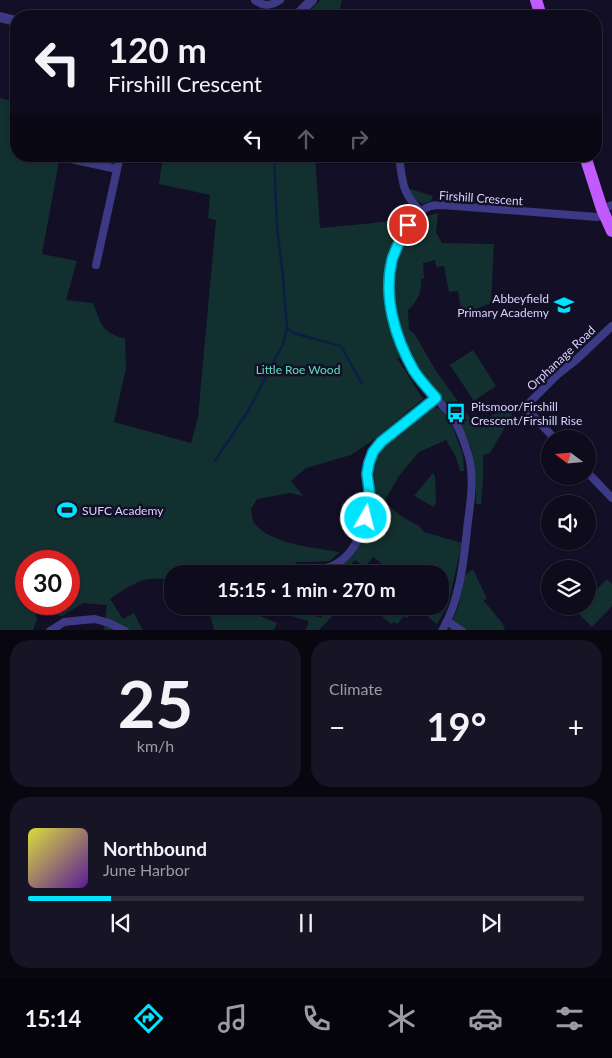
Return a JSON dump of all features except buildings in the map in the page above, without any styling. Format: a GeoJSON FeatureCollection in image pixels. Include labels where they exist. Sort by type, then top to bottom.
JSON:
{"type":"FeatureCollection","features":[{"type":"Feature","properties":{"kind":"main road"},"geometry":{"type":"LineString","coordinates":[[586,162],[606,210],[612,231]]}},
{"type":"Feature","properties":{"kind":"street"},"geometry":{"type":"LineString","coordinates":[[254,0],[264,5],[272,5],[280,0]]}},
{"type":"Feature","properties":{"kind":"street"},"geometry":{"type":"LineString","coordinates":[[302,10],[312,0]]}},
{"type":"Feature","properties":{"kind":"street"},"geometry":{"type":"LineString","coordinates":[[86,162],[117,168]]}},
{"type":"Feature","properties":{"kind":"street"},"geometry":{"type":"LineString","coordinates":[[96,265],[118,162]]}},
{"type":"Feature","properties":{"kind":"street"},"geometry":{"type":"LineString","coordinates":[[400,162],[402,183],[406,195],[421,212],[408,225],[397,246],[392,262],[389,290],[391,308],[398,338],[414,371],[451,416],[461,434],[469,459],[472,479],[463,562],[456,597],[442,630]]}},
{"type":"Feature","properties":{"kind":"street","name":"Firshill Crescent"},"geometry":{"type":"LineString","coordinates":[[421,212],[425,208],[442,204],[588,217],[597,217],[606,210]]}},
{"type":"Feature","properties":{"kind":"street","name":"Orphanage Road"},"geometry":{"type":"LineString","coordinates":[[546,430],[525,407],[558,374],[612,326]]}},
{"type":"Feature","properties":{"kind":"street"},"geometry":{"type":"LineString","coordinates":[[333,565],[346,557],[355,546],[362,532],[370,496],[367,474],[373,452],[381,442],[436,398]]}},
{"type":"Feature","properties":{"kind":"street"},"geometry":{"type":"LineString","coordinates":[[596,481],[612,498]]}},
{"type":"Feature","properties":{"kind":"street"},"geometry":{"type":"LineString","coordinates":[[50,630],[64,622],[89,620],[109,623],[125,630]]}},
{"type":"Feature","properties":{"kind":"street"},"geometry":{"type":"LineString","coordinates":[[447,621],[462,630]]}},
{"type":"Feature","properties":{"kind":"green space"},"geometry":{"type":"Polygon","coordinates":[[[321,0],[342,0],[340,10],[310,10],[321,0]]]}},
{"type":"Feature","properties":{"kind":"green space","name":"Little Roe Wood"},"geometry":{"type":"Polygon","coordinates":[[[0,98],[10,100],[10,162],[59,162],[42,254],[77,261],[66,300],[93,303],[100,322],[106,330],[125,339],[126,368],[114,422],[191,443],[198,417],[216,220],[208,218],[210,195],[159,184],[162,162],[315,162],[320,228],[406,219],[393,243],[386,266],[383,291],[384,304],[400,358],[397,358],[423,399],[376,438],[351,455],[306,468],[291,481],[303,496],[290,493],[257,499],[251,509],[254,523],[262,531],[272,536],[294,544],[340,552],[330,561],[296,562],[295,565],[164,565],[164,579],[146,579],[110,599],[123,619],[134,613],[142,630],[104,630],[107,605],[83,603],[80,605],[80,550],[15,550],[15,615],[36,615],[37,619],[33,630],[0,630],[0,98]]]}},
{"type":"Feature","properties":{"kind":"green space"},"geometry":{"type":"Polygon","coordinates":[[[410,189],[433,196],[431,201],[423,204],[417,201],[409,193],[410,189]]]}},
{"type":"Feature","properties":{"kind":"green space"},"geometry":{"type":"Polygon","coordinates":[[[438,213],[436,232],[442,243],[494,244],[491,303],[462,315],[458,291],[449,292],[444,266],[436,267],[435,260],[423,263],[424,278],[421,279],[420,292],[414,304],[408,310],[409,330],[414,333],[436,371],[475,425],[508,406],[512,415],[490,453],[483,455],[481,504],[476,504],[474,463],[468,440],[451,410],[425,382],[414,364],[400,328],[396,308],[394,289],[396,269],[401,251],[418,220],[438,213]]]}},
{"type":"Feature","properties":{"kind":"green space"},"geometry":{"type":"Polygon","coordinates":[[[473,350],[496,386],[474,401],[450,365],[473,350]]]}},
{"type":"Feature","properties":{"kind":"green space"},"geometry":{"type":"Polygon","coordinates":[[[434,407],[441,409],[453,428],[463,455],[464,471],[460,471],[456,457],[446,440],[419,452],[399,476],[384,502],[404,518],[419,526],[424,532],[462,543],[449,601],[449,565],[381,565],[373,557],[367,565],[362,565],[355,560],[350,565],[340,565],[355,552],[374,507],[374,468],[376,460],[385,445],[434,407]]]}},
{"type":"Feature","properties":{"kind":"green space"},"geometry":{"type":"Polygon","coordinates":[[[433,473],[435,476],[436,501],[434,507],[414,496],[433,473]]]}},
{"type":"Feature","properties":{"kind":"green space"},"geometry":{"type":"Polygon","coordinates":[[[473,569],[487,599],[483,600],[503,624],[505,630],[448,630],[458,607],[465,575],[473,569]]]}},
{"type":"Feature","properties":{"kind":"green space"},"geometry":{"type":"Polygon","coordinates":[[[607,579],[612,584],[612,606],[592,627],[580,615],[596,615],[596,590],[607,579]]]}},
{"type":"Feature","properties":{"kind":"green space"},"geometry":{"type":"Polygon","coordinates":[[[209,615],[260,615],[277,623],[274,630],[214,630],[209,615]]]}},
{"type":"Feature","properties":{"kind":"green space"},"geometry":{"type":"Polygon","coordinates":[[[287,615],[313,615],[321,618],[322,615],[333,615],[319,630],[306,630],[309,621],[287,615]]]}},
{"type":"Feature","properties":{"kind":"green space"},"geometry":{"type":"Polygon","coordinates":[[[384,615],[410,615],[407,618],[404,616],[397,624],[394,622],[391,624],[382,617],[384,615]]]}},
{"type":"Feature","properties":{"kind":"green space"},"geometry":{"type":"Polygon","coordinates":[[[429,615],[442,615],[437,624],[428,617],[429,615]]]}},
{"type":"Feature","properties":{"kind":"waterway"},"geometry":{"type":"LineString","coordinates":[[215,461],[248,411],[283,344],[287,328],[277,228],[274,162]]}},
{"type":"Feature","properties":{"kind":"waterway"},"geometry":{"type":"LineString","coordinates":[[287,328],[293,333],[341,346],[362,384]]}},
{"type":"Feature","properties":{"kind":"place","name":"Abbeyfield Primary Academy"},"geometry":{"type":"Point","coordinates":[564,305]}},
{"type":"Feature","properties":{"kind":"place","name":"Pitsmoor/Firshill Crescent/Firshill Rise"},"geometry":{"type":"Point","coordinates":[456,413]}},
{"type":"Feature","properties":{"kind":"place","name":"SUFC Academy"},"geometry":{"type":"Point","coordinates":[67,510]}},
{"type":"Feature","properties":{"kind":"route"},"geometry":{"type":"LineString","coordinates":[[366,518],[370,496],[367,474],[373,452],[381,442],[436,398],[414,371],[398,338],[391,308],[389,290],[392,262],[397,246],[408,225]]}}]}
